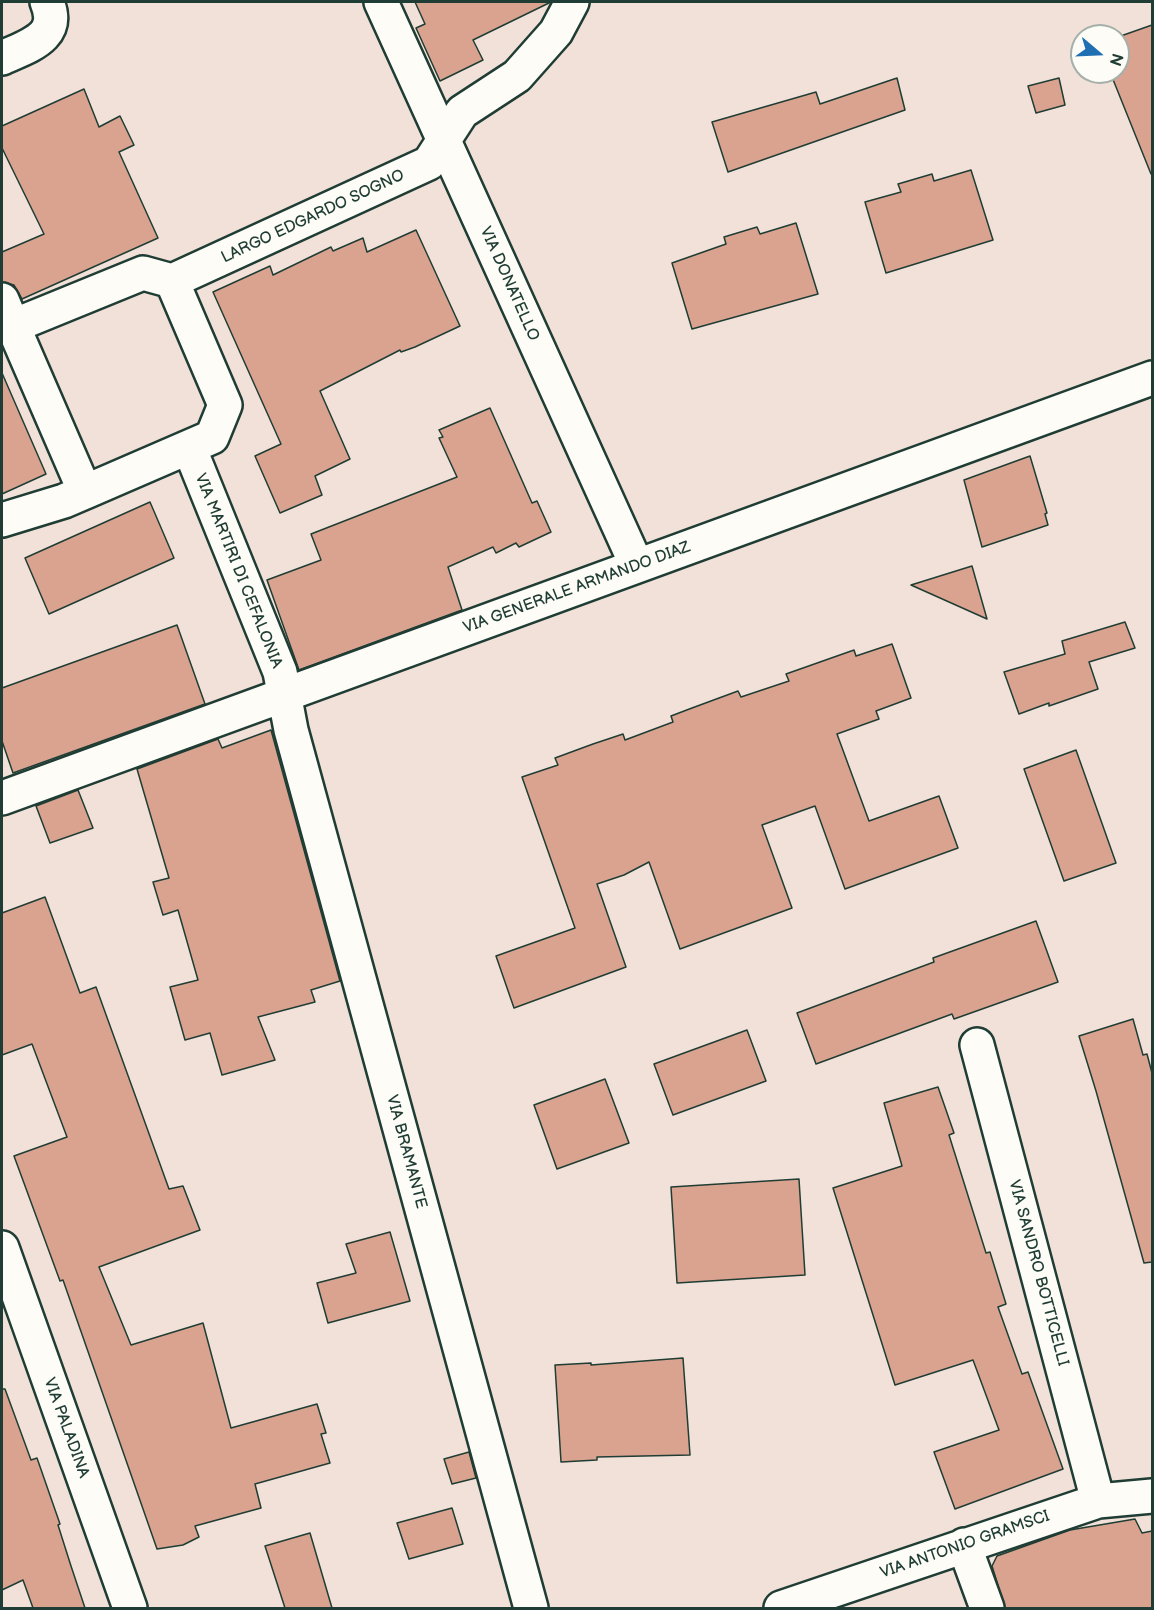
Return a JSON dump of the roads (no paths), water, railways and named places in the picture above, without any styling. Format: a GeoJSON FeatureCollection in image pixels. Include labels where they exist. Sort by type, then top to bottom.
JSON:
{"type":"FeatureCollection","features":[{"type":"Feature","properties":{"kind":"street"},"geometry":{"type":"LineString","coordinates":[[2,58],[37,42],[46,34],[51,24],[47,2]]}},
{"type":"Feature","properties":{"kind":"street","name":"VIA DONATELLO"},"geometry":{"type":"LineString","coordinates":[[381,2],[637,566]]}},
{"type":"Feature","properties":{"kind":"street","name":"LARGO EDGARDO SOGNO"},"geometry":{"type":"LineString","coordinates":[[172,281],[429,163],[462,112],[517,76],[556,32],[572,2]]}},
{"type":"Feature","properties":{"kind":"street"},"geometry":{"type":"LineString","coordinates":[[2,520],[64,501],[85,492],[212,437],[225,405],[172,281],[143,273],[7,313],[85,492]]}},
{"type":"Feature","properties":{"kind":"street","name":"VIA GENERALE ARMANDO DIAZ"},"geometry":{"type":"LineString","coordinates":[[2,798],[1152,378]]}},
{"type":"Feature","properties":{"kind":"street","name":"VIA MARTIRI DI CEFALONIA"},"geometry":{"type":"LineString","coordinates":[[189,447],[280,672],[284,695]]}},
{"type":"Feature","properties":{"kind":"street","name":"VIA BRAMANTE"},"geometry":{"type":"LineString","coordinates":[[284,695],[291,730],[531,1608]]}},
{"type":"Feature","properties":{"kind":"street","name":"VIA SANDRO BOTTICELLI"},"geometry":{"type":"LineString","coordinates":[[977,1045],[1098,1501]]}},
{"type":"Feature","properties":{"kind":"street","name":"VIA PALADINA"},"geometry":{"type":"LineString","coordinates":[[2,1248],[130,1608]]}},
{"type":"Feature","properties":{"kind":"street","name":"VIA ANTONIO GRAMSCI"},"geometry":{"type":"LineString","coordinates":[[781,1608],[1098,1501],[1152,1496]]}},
{"type":"Feature","properties":{"kind":"street"},"geometry":{"type":"LineString","coordinates":[[964,1545],[987,1608]]}}]}
